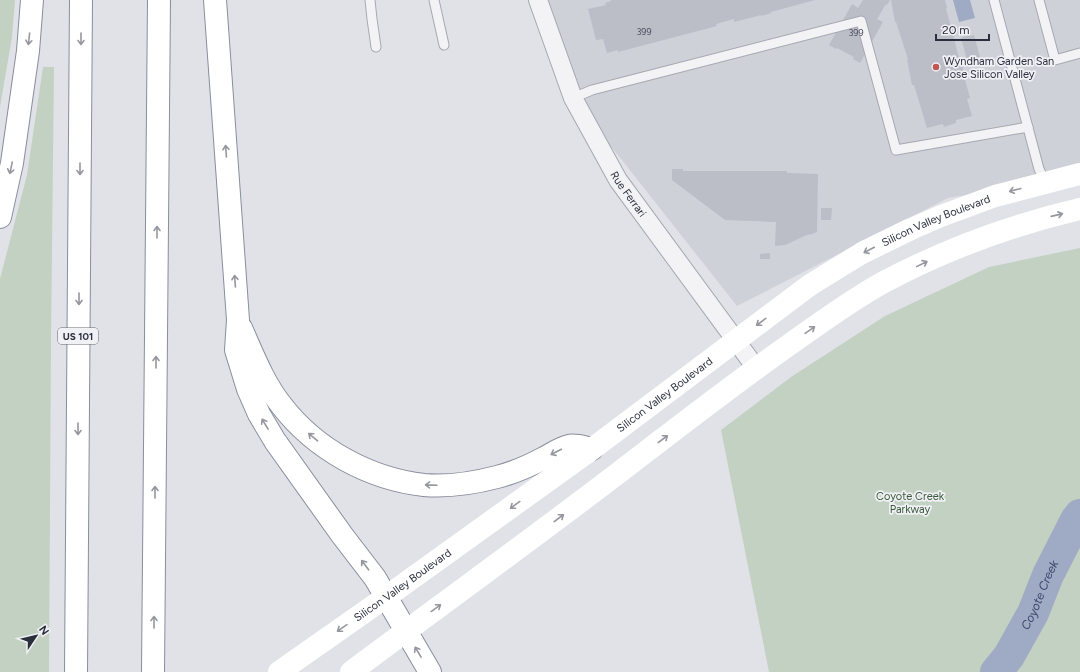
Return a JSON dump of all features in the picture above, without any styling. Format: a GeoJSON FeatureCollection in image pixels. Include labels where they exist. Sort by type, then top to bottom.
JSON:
{"type":"FeatureCollection","features":[{"type":"Feature","properties":{"kind":"main road"},"geometry":{"type":"LineString","coordinates":[[0,217],[12,163],[28,51],[32,0]]}},
{"type":"Feature","properties":{"kind":"main road","name":"US 101"},"geometry":{"type":"LineString","coordinates":[[76,672],[81,0]]}},
{"type":"Feature","properties":{"kind":"main road"},"geometry":{"type":"LineString","coordinates":[[158,668],[159,0]]}},
{"type":"Feature","properties":{"kind":"main road"},"geometry":{"type":"LineString","coordinates":[[215,0],[238,320],[236,350],[248,389],[259,414],[275,441],[342,535],[375,578],[405,632],[430,672]]}},
{"type":"Feature","properties":{"kind":"main road","name":"Silicon Valley Boulevard"},"geometry":{"type":"LineString","coordinates":[[279,672],[592,449],[810,285],[869,250],[941,216],[995,196],[1080,174]]}},
{"type":"Feature","properties":{"kind":"main road"},"geometry":{"type":"LineString","coordinates":[[351,672],[528,542],[756,368],[831,315],[883,283],[952,250],[991,235],[1043,218],[1080,209]]}},
{"type":"Feature","properties":{"kind":"main road"},"geometry":{"type":"LineString","coordinates":[[238,320],[251,350],[270,387],[282,406],[318,441],[344,459],[384,476],[403,482],[425,485],[462,483],[497,477],[516,471],[570,445],[592,449]]}},
{"type":"Feature","properties":{"kind":"street","name":"Rue Ferrari"},"geometry":{"type":"LineString","coordinates":[[538,0],[573,98],[618,180],[756,368]]}},
{"type":"Feature","properties":{"kind":"lane"},"geometry":{"type":"LineString","coordinates":[[370,0],[376,47]]}},
{"type":"Feature","properties":{"kind":"lane"},"geometry":{"type":"LineString","coordinates":[[434,0],[444,45]]}},
{"type":"Feature","properties":{"kind":"lane"},"geometry":{"type":"LineString","coordinates":[[994,0],[1039,168],[1045,182]]}},
{"type":"Feature","properties":{"kind":"lane"},"geometry":{"type":"LineString","coordinates":[[1039,0],[1055,60],[1080,53]]}},
{"type":"Feature","properties":{"kind":"lane"},"geometry":{"type":"LineString","coordinates":[[573,98],[592,90],[861,21],[896,150],[1028,127]]}},
{"type":"Feature","properties":{"kind":"shaded area"},"geometry":{"type":"Polygon","coordinates":[[[538,0],[1080,0],[1080,169],[1045,182],[948,198],[737,306],[573,98],[538,0]]]}},
{"type":"Feature","properties":{"kind":"green space"},"geometry":{"type":"Polygon","coordinates":[[[0,0],[15,0],[12,37],[0,107],[0,0]]]}},
{"type":"Feature","properties":{"kind":"green space"},"geometry":{"type":"Polygon","coordinates":[[[43,67],[54,67],[49,672],[0,672],[0,279],[27,175],[43,67]]]}},
{"type":"Feature","properties":{"kind":"green space","name":"Coyote Creek Parkway"},"geometry":{"type":"Polygon","coordinates":[[[1080,248],[1080,672],[769,672],[721,430],[791,377],[885,316],[989,267],[1080,248]]]}},
{"type":"Feature","properties":{"kind":"water"},"geometry":{"type":"Polygon","coordinates":[[[953,0],[970,0],[975,18],[959,22],[953,0]]]}},
{"type":"Feature","properties":{"kind":"building"},"geometry":{"type":"Polygon","coordinates":[[[611,0],[815,0],[761,16],[734,22],[734,19],[716,24],[717,26],[618,52],[618,50],[607,53],[603,39],[596,40],[588,9],[606,5],[605,3],[611,0]]]}},
{"type":"Feature","properties":{"kind":"building"},"geometry":{"type":"Polygon","coordinates":[[[863,0],[890,0],[877,19],[883,22],[860,63],[853,59],[854,57],[829,45],[852,4],[858,8],[863,0]]]}},
{"type":"Feature","properties":{"kind":"building","name":"Wyndham Garden San Jose Silicon Valley"},"geometry":{"type":"Polygon","coordinates":[[[891,0],[945,0],[960,62],[964,72],[970,98],[967,99],[972,116],[956,120],[956,123],[944,127],[943,124],[927,128],[914,85],[912,85],[908,59],[895,22],[891,0]]]}},
{"type":"Feature","properties":{"kind":"building"},"geometry":{"type":"Polygon","coordinates":[[[970,34],[971,36],[974,35],[980,57],[967,60],[961,38],[970,34]]]}},
{"type":"Feature","properties":{"kind":"building"},"geometry":{"type":"Polygon","coordinates":[[[672,169],[683,169],[683,171],[787,171],[787,173],[818,174],[817,232],[785,245],[775,246],[776,222],[725,220],[672,180],[672,169]]]}},
{"type":"Feature","properties":{"kind":"building"},"geometry":{"type":"Polygon","coordinates":[[[821,208],[832,208],[831,220],[821,220],[821,208]]]}},
{"type":"Feature","properties":{"kind":"building"},"geometry":{"type":"Polygon","coordinates":[[[770,253],[770,259],[760,259],[760,254],[770,253]]]}},
{"type":"Feature","properties":{"kind":"waterway","name":"Coyote Creek"},"geometry":{"type":"LineString","coordinates":[[996,672],[1009,656],[1033,613],[1048,575],[1080,515]]}},
{"type":"Feature","properties":{"kind":"place","name":"Wyndham Garden San Jose Silicon Valley"},"geometry":{"type":"Point","coordinates":[936,67]}}]}
